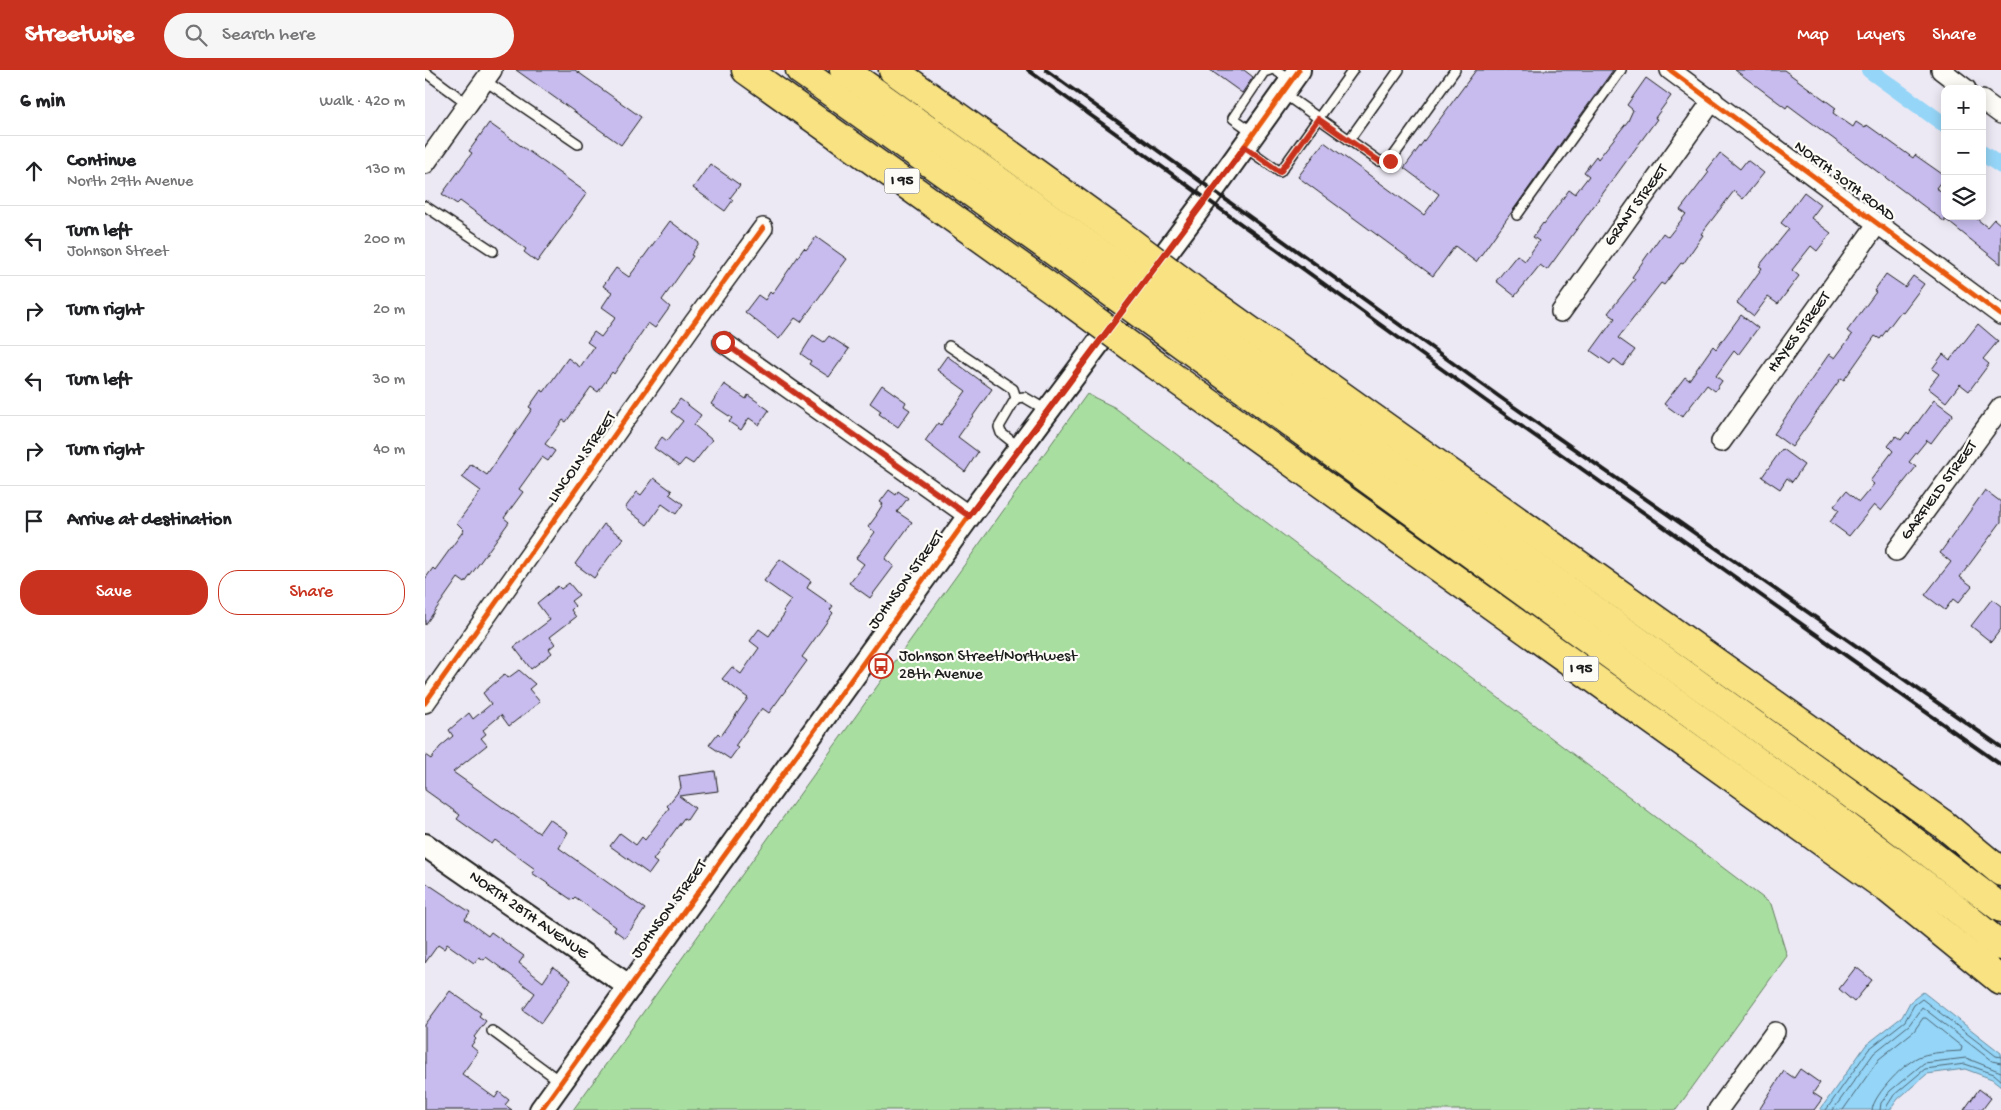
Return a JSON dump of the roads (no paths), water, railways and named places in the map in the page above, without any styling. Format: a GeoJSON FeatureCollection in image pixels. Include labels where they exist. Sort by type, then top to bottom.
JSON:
{"type":"FeatureCollection","features":[{"type":"Feature","properties":{"kind":"highway","name":"I 95"},"geometry":{"type":"LineString","coordinates":[[746,70],[1888,889],[2001,981]]}},
{"type":"Feature","properties":{"kind":"highway"},"geometry":{"type":"LineString","coordinates":[[800,70],[1094,264],[1187,317],[1943,824],[2001,872]]}},
{"type":"Feature","properties":{"kind":"highway"},"geometry":{"type":"LineString","coordinates":[[844,70],[1094,264]]}},
{"type":"Feature","properties":{"kind":"highway"},"geometry":{"type":"LineString","coordinates":[[893,70],[1116,231],[1187,317],[1845,825],[1953,906],[2001,946]]}},
{"type":"Feature","properties":{"kind":"highway"},"geometry":{"type":"LineString","coordinates":[[1187,317],[1869,807],[2001,908]]}},
{"type":"Feature","properties":{"kind":"street","name":"NORTH 30TH ROAD"},"geometry":{"type":"LineString","coordinates":[[1670,70],[2001,315]]}},
{"type":"Feature","properties":{"kind":"street"},"geometry":{"type":"LineString","coordinates":[[1941,70],[1962,85]]}},
{"type":"Feature","properties":{"kind":"street"},"geometry":{"type":"LineString","coordinates":[[427,158],[488,75]]}},
{"type":"Feature","properties":{"kind":"street","name":"JOHNSON STREET"},"geometry":{"type":"LineString","coordinates":[[541,1110],[969,516],[1249,140],[1287,78]]}},
{"type":"Feature","properties":{"kind":"street","name":"GRANT STREET"},"geometry":{"type":"LineString","coordinates":[[1561,312],[1713,100]]}},
{"type":"Feature","properties":{"kind":"street"},"geometry":{"type":"LineString","coordinates":[[1986,103],[2001,114]]}},
{"type":"Feature","properties":{"kind":"street","name":"HAYES STREET"},"geometry":{"type":"LineString","coordinates":[[1721,442],[1878,223]]}},
{"type":"Feature","properties":{"kind":"street","name":"LINCOLN STREET"},"geometry":{"type":"LineString","coordinates":[[425,703],[689,328],[763,228]]}},
{"type":"Feature","properties":{"kind":"street"},"geometry":{"type":"LineString","coordinates":[[723,342],[969,516]]}},
{"type":"Feature","properties":{"kind":"street","name":"GARFIELD STREET"},"geometry":{"type":"LineString","coordinates":[[1896,551],[2001,407]]}},
{"type":"Feature","properties":{"kind":"street","name":"NORTH 28TH AVENUE"},"geometry":{"type":"LineString","coordinates":[[425,845],[630,987]]}},
{"type":"Feature","properties":{"kind":"street"},"geometry":{"type":"LineString","coordinates":[[1718,1110],[1775,1032]]}},
{"type":"Feature","properties":{"kind":"lane"},"geometry":{"type":"LineString","coordinates":[[1270,70],[1264,72],[1233,118],[1249,140],[1280,172],[1353,70]]}},
{"type":"Feature","properties":{"kind":"lane"},"geometry":{"type":"LineString","coordinates":[[1349,140],[1399,70]]}},
{"type":"Feature","properties":{"kind":"lane"},"geometry":{"type":"LineString","coordinates":[[1287,78],[1318,119],[1379,161],[1390,161],[1455,70]]}},
{"type":"Feature","properties":{"kind":"lane"},"geometry":{"type":"LineString","coordinates":[[1517,215],[1621,70]]}},
{"type":"Feature","properties":{"kind":"lane"},"geometry":{"type":"LineString","coordinates":[[425,72],[468,104]]}},
{"type":"Feature","properties":{"kind":"lane"},"geometry":{"type":"LineString","coordinates":[[488,75],[578,144]]}},
{"type":"Feature","properties":{"kind":"lane"},"geometry":{"type":"LineString","coordinates":[[425,206],[493,251]]}},
{"type":"Feature","properties":{"kind":"lane"},"geometry":{"type":"LineString","coordinates":[[949,346],[1013,389],[1015,398],[999,427],[1001,433],[1020,448]]}},
{"type":"Feature","properties":{"kind":"lane"},"geometry":{"type":"LineString","coordinates":[[1015,398],[1024,397],[1049,411]]}},
{"type":"Feature","properties":{"kind":"lane"},"geometry":{"type":"LineString","coordinates":[[492,1031],[561,1082]]}},
{"type":"Feature","properties":{"kind":"water"},"geometry":{"type":"Polygon","coordinates":[[[1923,992],[2001,1053],[2001,1086],[1992,1079],[1965,1069],[1927,1074],[1898,1099],[1890,1110],[1820,1110],[1866,1045],[1902,1017],[1910,1002],[1923,992]]]}},
{"type":"Feature","properties":{"kind":"waterway"},"geometry":{"type":"LineString","coordinates":[[1869,70],[1941,122]]}},
{"type":"Feature","properties":{"kind":"waterway"},"geometry":{"type":"LineString","coordinates":[[1986,156],[2001,166]]}},
{"type":"Feature","properties":{"kind":"railway"},"geometry":{"type":"LineString","coordinates":[[1028,70],[1497,409],[2001,765]]}},
{"type":"Feature","properties":{"kind":"railway"},"geometry":{"type":"LineString","coordinates":[[1046,70],[1504,400],[2001,747]]}},
{"type":"Feature","properties":{"kind":"place","name":"Johnson Street/Northwest 28th Avenue"},"geometry":{"type":"Point","coordinates":[881,666]}}]}
